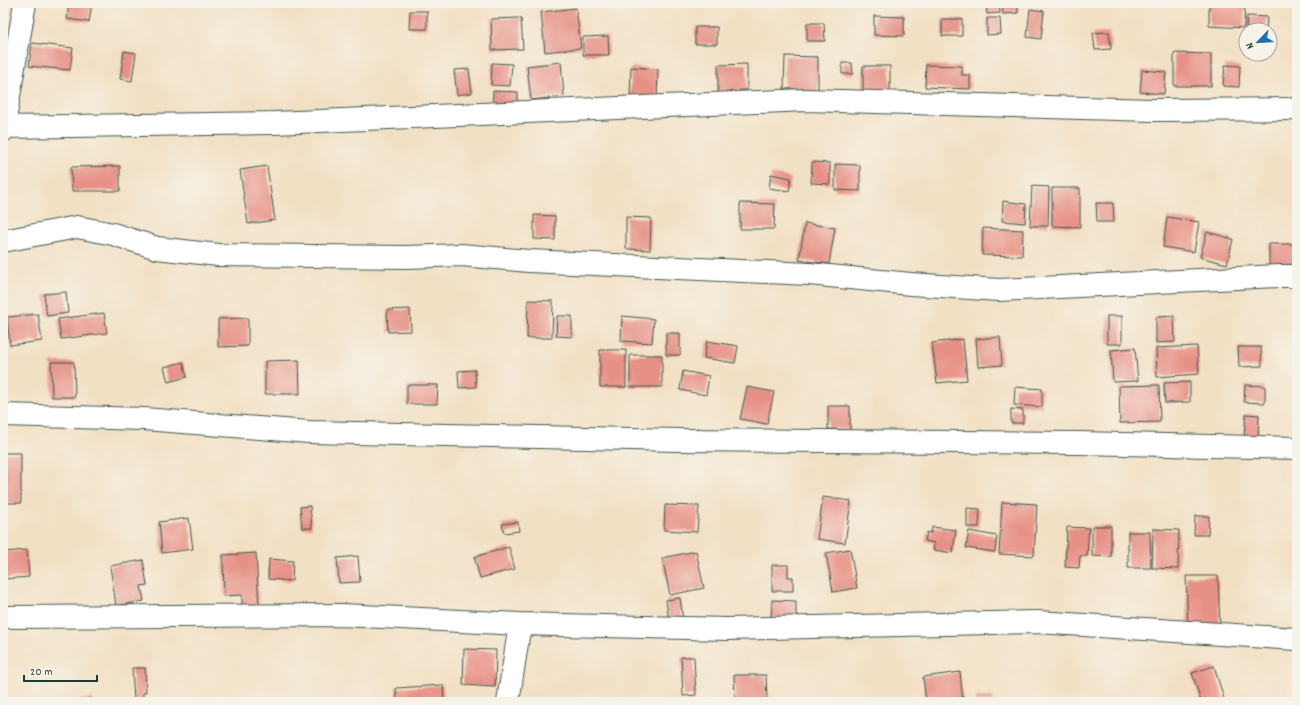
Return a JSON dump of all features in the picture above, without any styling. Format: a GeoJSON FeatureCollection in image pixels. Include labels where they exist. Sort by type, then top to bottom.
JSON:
{"type":"FeatureCollection","features":[{"type":"Feature","properties":{"kind":"street"},"geometry":{"type":"LineString","coordinates":[[25,3],[3,128],[274,122],[806,100],[1153,110],[1297,109]]}},
{"type":"Feature","properties":{"kind":"street"},"geometry":{"type":"LineString","coordinates":[[3,241],[77,227],[113,234],[157,248],[218,255],[407,257],[461,255],[529,261],[808,274],[911,284],[999,290],[1297,276]]}},
{"type":"Feature","properties":{"kind":"street"},"geometry":{"type":"LineString","coordinates":[[3,416],[144,419],[317,432],[670,440],[1079,443],[1297,448]]}},
{"type":"Feature","properties":{"kind":"street"},"geometry":{"type":"LineString","coordinates":[[3,617],[342,615],[520,624],[727,629],[1038,622],[1297,639]]}},
{"type":"Feature","properties":{"kind":"street"},"geometry":{"type":"LineString","coordinates":[[508,702],[520,624]]}},
{"type":"Feature","properties":{"kind":"building"},"geometry":{"type":"Polygon","coordinates":[[[69,3],[92,3],[89,22],[67,19],[69,3]]]}},
{"type":"Feature","properties":{"kind":"building"},"geometry":{"type":"Polygon","coordinates":[[[539,3],[572,3],[572,4],[540,7],[539,3]]]}},
{"type":"Feature","properties":{"kind":"building"},"geometry":{"type":"Polygon","coordinates":[[[986,3],[999,3],[1000,13],[987,14],[986,3]]]}},
{"type":"Feature","properties":{"kind":"building"},"geometry":{"type":"Polygon","coordinates":[[[1002,3],[1018,3],[1018,13],[1003,14],[1002,3]]]}},
{"type":"Feature","properties":{"kind":"building"},"geometry":{"type":"Polygon","coordinates":[[[1209,3],[1245,3],[1244,22],[1238,22],[1238,28],[1209,26],[1209,3]]]}},
{"type":"Feature","properties":{"kind":"building"},"geometry":{"type":"Polygon","coordinates":[[[576,8],[581,48],[545,52],[541,12],[576,8]]]}},
{"type":"Feature","properties":{"kind":"building"},"geometry":{"type":"Polygon","coordinates":[[[1030,9],[1044,11],[1041,39],[1027,37],[1030,9]]]}},
{"type":"Feature","properties":{"kind":"building"},"geometry":{"type":"Polygon","coordinates":[[[410,11],[427,11],[427,29],[409,29],[410,11]]]}},
{"type":"Feature","properties":{"kind":"building"},"geometry":{"type":"Polygon","coordinates":[[[874,16],[904,17],[904,36],[874,35],[874,16]]]}},
{"type":"Feature","properties":{"kind":"building"},"geometry":{"type":"Polygon","coordinates":[[[1247,16],[1267,17],[1267,22],[1247,22],[1247,16]]]}},
{"type":"Feature","properties":{"kind":"building"},"geometry":{"type":"Polygon","coordinates":[[[521,18],[523,49],[492,50],[491,19],[521,18]]]}},
{"type":"Feature","properties":{"kind":"building"},"geometry":{"type":"Polygon","coordinates":[[[987,18],[1000,18],[1001,34],[987,35],[987,18]]]}},
{"type":"Feature","properties":{"kind":"building"},"geometry":{"type":"Polygon","coordinates":[[[942,19],[962,19],[962,36],[942,36],[942,19]]]}},
{"type":"Feature","properties":{"kind":"building"},"geometry":{"type":"Polygon","coordinates":[[[807,23],[824,23],[825,41],[807,41],[807,23]]]}},
{"type":"Feature","properties":{"kind":"building"},"geometry":{"type":"Polygon","coordinates":[[[695,27],[717,27],[717,44],[695,44],[695,27]]]}},
{"type":"Feature","properties":{"kind":"building"},"geometry":{"type":"Polygon","coordinates":[[[1109,32],[1111,49],[1095,50],[1093,33],[1109,32]]]}},
{"type":"Feature","properties":{"kind":"building"},"geometry":{"type":"Polygon","coordinates":[[[608,36],[609,55],[583,55],[583,37],[608,36]]]}},
{"type":"Feature","properties":{"kind":"building"},"geometry":{"type":"Polygon","coordinates":[[[32,43],[73,48],[70,70],[29,66],[32,43]]]}},
{"type":"Feature","properties":{"kind":"building"},"geometry":{"type":"Polygon","coordinates":[[[124,51],[136,53],[132,81],[120,79],[124,51]]]}},
{"type":"Feature","properties":{"kind":"building"},"geometry":{"type":"Polygon","coordinates":[[[1174,53],[1211,54],[1211,86],[1174,86],[1174,53]]]}},
{"type":"Feature","properties":{"kind":"building"},"geometry":{"type":"Polygon","coordinates":[[[785,56],[818,57],[818,98],[794,98],[794,89],[784,89],[785,56]]]}},
{"type":"Feature","properties":{"kind":"building"},"geometry":{"type":"Polygon","coordinates":[[[561,62],[564,96],[531,100],[527,66],[561,62]]]}},
{"type":"Feature","properties":{"kind":"building"},"geometry":{"type":"Polygon","coordinates":[[[492,63],[512,64],[510,86],[491,85],[492,63]]]}},
{"type":"Feature","properties":{"kind":"building"},"geometry":{"type":"Polygon","coordinates":[[[842,63],[852,63],[853,74],[842,74],[842,63]]]}},
{"type":"Feature","properties":{"kind":"building"},"geometry":{"type":"Polygon","coordinates":[[[747,64],[747,90],[739,90],[739,101],[718,101],[718,65],[747,64]]]}},
{"type":"Feature","properties":{"kind":"building"},"geometry":{"type":"Polygon","coordinates":[[[926,65],[962,66],[962,75],[970,75],[970,89],[925,87],[926,65]]]}},
{"type":"Feature","properties":{"kind":"building"},"geometry":{"type":"Polygon","coordinates":[[[1225,65],[1240,66],[1239,87],[1223,86],[1225,65]]]}},
{"type":"Feature","properties":{"kind":"building"},"geometry":{"type":"Polygon","coordinates":[[[863,66],[890,66],[890,110],[863,110],[863,66]]]}},
{"type":"Feature","properties":{"kind":"building"},"geometry":{"type":"Polygon","coordinates":[[[631,67],[658,69],[657,100],[630,99],[631,67]]]}},
{"type":"Feature","properties":{"kind":"building"},"geometry":{"type":"Polygon","coordinates":[[[469,69],[472,93],[457,95],[454,70],[469,69]]]}},
{"type":"Feature","properties":{"kind":"building"},"geometry":{"type":"Polygon","coordinates":[[[1142,70],[1166,72],[1164,94],[1140,92],[1142,70]]]}},
{"type":"Feature","properties":{"kind":"building"},"geometry":{"type":"Polygon","coordinates":[[[493,91],[518,92],[517,114],[492,112],[493,91]]]}},
{"type":"Feature","properties":{"kind":"building"},"geometry":{"type":"Polygon","coordinates":[[[812,162],[830,163],[830,184],[811,183],[812,162]]]}},
{"type":"Feature","properties":{"kind":"building"},"geometry":{"type":"Polygon","coordinates":[[[835,164],[860,165],[860,191],[835,190],[835,164]]]}},
{"type":"Feature","properties":{"kind":"building"},"geometry":{"type":"Polygon","coordinates":[[[120,166],[120,191],[72,191],[71,167],[120,166]]]}},
{"type":"Feature","properties":{"kind":"building"},"geometry":{"type":"Polygon","coordinates":[[[267,166],[275,220],[248,224],[240,170],[267,166]]]}},
{"type":"Feature","properties":{"kind":"building"},"geometry":{"type":"Polygon","coordinates":[[[771,174],[791,178],[789,191],[769,188],[771,174]]]}},
{"type":"Feature","properties":{"kind":"building"},"geometry":{"type":"Polygon","coordinates":[[[1032,186],[1049,187],[1048,226],[1030,226],[1032,186]]]}},
{"type":"Feature","properties":{"kind":"building"},"geometry":{"type":"Polygon","coordinates":[[[1052,188],[1080,188],[1080,227],[1052,226],[1052,188]]]}},
{"type":"Feature","properties":{"kind":"building"},"geometry":{"type":"Polygon","coordinates":[[[1003,201],[1026,204],[1025,223],[1002,221],[1003,201]]]}},
{"type":"Feature","properties":{"kind":"building"},"geometry":{"type":"Polygon","coordinates":[[[740,203],[775,204],[774,229],[740,229],[740,203]]]}},
{"type":"Feature","properties":{"kind":"building"},"geometry":{"type":"Polygon","coordinates":[[[1096,203],[1113,203],[1114,222],[1097,222],[1096,203]]]}},
{"type":"Feature","properties":{"kind":"building"},"geometry":{"type":"Polygon","coordinates":[[[534,215],[555,216],[555,240],[534,239],[534,215]]]}},
{"type":"Feature","properties":{"kind":"building"},"geometry":{"type":"Polygon","coordinates":[[[626,217],[651,218],[650,250],[626,249],[626,217]]]}},
{"type":"Feature","properties":{"kind":"building"},"geometry":{"type":"Polygon","coordinates":[[[1167,217],[1199,222],[1194,252],[1163,247],[1167,217]]]}},
{"type":"Feature","properties":{"kind":"building"},"geometry":{"type":"Polygon","coordinates":[[[805,223],[835,228],[829,264],[799,260],[805,223]]]}},
{"type":"Feature","properties":{"kind":"building"},"geometry":{"type":"Polygon","coordinates":[[[983,228],[1023,230],[1022,256],[982,255],[983,228]]]}},
{"type":"Feature","properties":{"kind":"building"},"geometry":{"type":"Polygon","coordinates":[[[1207,232],[1233,239],[1227,264],[1200,257],[1207,232]]]}},
{"type":"Feature","properties":{"kind":"building"},"geometry":{"type":"Polygon","coordinates":[[[1269,244],[1297,244],[1297,266],[1269,267],[1269,244]]]}},
{"type":"Feature","properties":{"kind":"building"},"geometry":{"type":"Polygon","coordinates":[[[66,292],[68,313],[47,316],[44,294],[66,292]]]}},
{"type":"Feature","properties":{"kind":"building"},"geometry":{"type":"Polygon","coordinates":[[[528,300],[553,301],[552,338],[527,338],[528,300]]]}},
{"type":"Feature","properties":{"kind":"building"},"geometry":{"type":"Polygon","coordinates":[[[410,309],[411,331],[388,332],[387,310],[410,309]]]}},
{"type":"Feature","properties":{"kind":"building"},"geometry":{"type":"Polygon","coordinates":[[[104,313],[107,333],[61,339],[58,319],[104,313]]]}},
{"type":"Feature","properties":{"kind":"building"},"geometry":{"type":"Polygon","coordinates":[[[38,314],[42,341],[10,345],[7,317],[38,314]]]}},
{"type":"Feature","properties":{"kind":"building"},"geometry":{"type":"Polygon","coordinates":[[[557,316],[572,316],[572,337],[556,336],[557,316]]]}},
{"type":"Feature","properties":{"kind":"building"},"geometry":{"type":"Polygon","coordinates":[[[622,316],[654,319],[652,343],[621,341],[622,316]]]}},
{"type":"Feature","properties":{"kind":"building"},"geometry":{"type":"Polygon","coordinates":[[[1107,316],[1122,316],[1122,344],[1107,344],[1107,316]]]}},
{"type":"Feature","properties":{"kind":"building"},"geometry":{"type":"Polygon","coordinates":[[[1174,316],[1175,342],[1156,343],[1156,317],[1174,316]]]}},
{"type":"Feature","properties":{"kind":"building"},"geometry":{"type":"Polygon","coordinates":[[[248,318],[248,346],[218,347],[218,319],[248,318]]]}},
{"type":"Feature","properties":{"kind":"building"},"geometry":{"type":"Polygon","coordinates":[[[666,333],[680,333],[680,355],[666,355],[666,333]]]}},
{"type":"Feature","properties":{"kind":"building"},"geometry":{"type":"Polygon","coordinates":[[[1000,337],[1002,365],[978,367],[976,339],[1000,337]]]}},
{"type":"Feature","properties":{"kind":"building"},"geometry":{"type":"Polygon","coordinates":[[[963,339],[967,380],[937,383],[932,343],[963,339]]]}},
{"type":"Feature","properties":{"kind":"building"},"geometry":{"type":"Polygon","coordinates":[[[707,341],[738,346],[735,363],[704,358],[707,341]]]}},
{"type":"Feature","properties":{"kind":"building"},"geometry":{"type":"Polygon","coordinates":[[[1197,346],[1199,374],[1157,377],[1156,348],[1197,346]]]}},
{"type":"Feature","properties":{"kind":"building"},"geometry":{"type":"Polygon","coordinates":[[[1238,347],[1261,347],[1262,366],[1239,367],[1238,347]]]}},
{"type":"Feature","properties":{"kind":"building"},"geometry":{"type":"Polygon","coordinates":[[[1135,348],[1138,381],[1113,382],[1111,350],[1135,348]]]}},
{"type":"Feature","properties":{"kind":"building"},"geometry":{"type":"Polygon","coordinates":[[[600,350],[626,350],[626,387],[600,387],[600,350]]]}},
{"type":"Feature","properties":{"kind":"building"},"geometry":{"type":"Polygon","coordinates":[[[630,355],[662,355],[662,387],[630,387],[630,355]]]}},
{"type":"Feature","properties":{"kind":"building"},"geometry":{"type":"Polygon","coordinates":[[[299,360],[300,394],[265,394],[265,361],[299,360]]]}},
{"type":"Feature","properties":{"kind":"building"},"geometry":{"type":"Polygon","coordinates":[[[51,362],[74,362],[75,397],[52,397],[51,362]]]}},
{"type":"Feature","properties":{"kind":"building"},"geometry":{"type":"Polygon","coordinates":[[[183,362],[187,377],[168,382],[164,367],[183,362]]]}},
{"type":"Feature","properties":{"kind":"building"},"geometry":{"type":"Polygon","coordinates":[[[475,370],[476,387],[459,388],[458,371],[475,370]]]}},
{"type":"Feature","properties":{"kind":"building"},"geometry":{"type":"Polygon","coordinates":[[[683,371],[709,376],[706,395],[680,390],[683,371]]]}},
{"type":"Feature","properties":{"kind":"building"},"geometry":{"type":"Polygon","coordinates":[[[1190,382],[1190,402],[1165,403],[1164,383],[1190,382]]]}},
{"type":"Feature","properties":{"kind":"building"},"geometry":{"type":"Polygon","coordinates":[[[407,385],[438,385],[437,404],[407,404],[407,385]]]}},
{"type":"Feature","properties":{"kind":"building"},"geometry":{"type":"Polygon","coordinates":[[[1159,385],[1160,422],[1120,423],[1119,386],[1159,385]]]}},
{"type":"Feature","properties":{"kind":"building"},"geometry":{"type":"Polygon","coordinates":[[[1245,385],[1265,386],[1265,403],[1244,402],[1245,385]]]}},
{"type":"Feature","properties":{"kind":"building"},"geometry":{"type":"Polygon","coordinates":[[[747,387],[774,392],[767,424],[740,419],[747,387]]]}},
{"type":"Feature","properties":{"kind":"building"},"geometry":{"type":"Polygon","coordinates":[[[1015,387],[1042,389],[1042,407],[1014,405],[1015,387]]]}},
{"type":"Feature","properties":{"kind":"building"},"geometry":{"type":"Polygon","coordinates":[[[828,406],[850,406],[850,430],[828,429],[828,406]]]}},
{"type":"Feature","properties":{"kind":"building"},"geometry":{"type":"Polygon","coordinates":[[[1011,409],[1023,410],[1023,423],[1011,423],[1011,409]]]}},
{"type":"Feature","properties":{"kind":"building"},"geometry":{"type":"Polygon","coordinates":[[[1246,414],[1259,415],[1258,438],[1244,437],[1246,414]]]}},
{"type":"Feature","properties":{"kind":"building"},"geometry":{"type":"Polygon","coordinates":[[[3,453],[21,453],[21,503],[3,503],[3,453]]]}},
{"type":"Feature","properties":{"kind":"building"},"geometry":{"type":"Polygon","coordinates":[[[823,497],[851,501],[845,543],[817,539],[823,497]]]}},
{"type":"Feature","properties":{"kind":"building"},"geometry":{"type":"Polygon","coordinates":[[[1002,502],[1037,504],[1034,556],[999,554],[1002,502]]]}},
{"type":"Feature","properties":{"kind":"building"},"geometry":{"type":"Polygon","coordinates":[[[665,505],[699,506],[697,532],[664,530],[665,505]]]}},
{"type":"Feature","properties":{"kind":"building"},"geometry":{"type":"Polygon","coordinates":[[[310,506],[312,528],[302,528],[300,507],[310,506]]]}},
{"type":"Feature","properties":{"kind":"building"},"geometry":{"type":"Polygon","coordinates":[[[967,508],[980,509],[979,527],[967,527],[967,508]]]}},
{"type":"Feature","properties":{"kind":"building"},"geometry":{"type":"Polygon","coordinates":[[[1195,516],[1209,516],[1208,535],[1194,535],[1195,516]]]}},
{"type":"Feature","properties":{"kind":"building"},"geometry":{"type":"Polygon","coordinates":[[[189,518],[193,549],[162,553],[159,522],[189,518]]]}},
{"type":"Feature","properties":{"kind":"building"},"geometry":{"type":"Polygon","coordinates":[[[518,522],[519,531],[504,533],[502,524],[518,522]]]}},
{"type":"Feature","properties":{"kind":"building"},"geometry":{"type":"Polygon","coordinates":[[[1092,526],[1111,526],[1111,557],[1092,556],[1092,526]]]}},
{"type":"Feature","properties":{"kind":"building"},"geometry":{"type":"Polygon","coordinates":[[[932,527],[956,530],[953,553],[933,550],[934,543],[925,541],[927,532],[931,533],[932,527]]]}},
{"type":"Feature","properties":{"kind":"building"},"geometry":{"type":"Polygon","coordinates":[[[1067,527],[1089,528],[1087,556],[1080,556],[1079,568],[1065,567],[1067,527]]]}},
{"type":"Feature","properties":{"kind":"building"},"geometry":{"type":"Polygon","coordinates":[[[1153,529],[1179,530],[1178,569],[1152,568],[1153,529]]]}},
{"type":"Feature","properties":{"kind":"building"},"geometry":{"type":"Polygon","coordinates":[[[969,531],[997,536],[995,552],[966,548],[969,531]]]}},
{"type":"Feature","properties":{"kind":"building"},"geometry":{"type":"Polygon","coordinates":[[[1128,532],[1150,532],[1151,568],[1128,568],[1128,532]]]}},
{"type":"Feature","properties":{"kind":"building"},"geometry":{"type":"Polygon","coordinates":[[[509,547],[515,569],[480,578],[474,557],[509,547]]]}},
{"type":"Feature","properties":{"kind":"building"},"geometry":{"type":"Polygon","coordinates":[[[850,549],[857,588],[833,592],[826,553],[850,549]]]}},
{"type":"Feature","properties":{"kind":"building"},"geometry":{"type":"Polygon","coordinates":[[[27,550],[29,577],[4,579],[3,552],[27,550]]]}},
{"type":"Feature","properties":{"kind":"building"},"geometry":{"type":"Polygon","coordinates":[[[696,551],[704,588],[670,595],[662,558],[696,551]]]}},
{"type":"Feature","properties":{"kind":"building"},"geometry":{"type":"Polygon","coordinates":[[[256,553],[259,607],[242,607],[242,595],[224,596],[223,555],[256,553]]]}},
{"type":"Feature","properties":{"kind":"building"},"geometry":{"type":"Polygon","coordinates":[[[358,556],[360,582],[339,583],[337,558],[358,556]]]}},
{"type":"Feature","properties":{"kind":"building"},"geometry":{"type":"Polygon","coordinates":[[[269,559],[293,561],[292,581],[268,579],[269,559]]]}},
{"type":"Feature","properties":{"kind":"building"},"geometry":{"type":"Polygon","coordinates":[[[143,560],[147,585],[141,586],[144,601],[116,606],[110,566],[143,560]]]}},
{"type":"Feature","properties":{"kind":"building"},"geometry":{"type":"Polygon","coordinates":[[[772,565],[788,565],[788,577],[793,577],[793,591],[772,591],[772,565]]]}},
{"type":"Feature","properties":{"kind":"building"},"geometry":{"type":"Polygon","coordinates":[[[1186,576],[1218,576],[1220,628],[1188,629],[1186,576]]]}},
{"type":"Feature","properties":{"kind":"building"},"geometry":{"type":"Polygon","coordinates":[[[680,598],[683,620],[669,622],[666,600],[680,598]]]}},
{"type":"Feature","properties":{"kind":"building"},"geometry":{"type":"Polygon","coordinates":[[[772,600],[796,601],[796,619],[771,618],[772,600]]]}},
{"type":"Feature","properties":{"kind":"building"},"geometry":{"type":"Polygon","coordinates":[[[464,649],[496,650],[495,687],[463,685],[464,649]]]}},
{"type":"Feature","properties":{"kind":"building"},"geometry":{"type":"Polygon","coordinates":[[[681,657],[694,657],[696,695],[683,696],[681,657]]]}},
{"type":"Feature","properties":{"kind":"building"},"geometry":{"type":"Polygon","coordinates":[[[1214,666],[1225,702],[1201,702],[1192,673],[1214,666]]]}},
{"type":"Feature","properties":{"kind":"building"},"geometry":{"type":"Polygon","coordinates":[[[132,668],[145,668],[146,692],[143,693],[143,700],[134,700],[132,668]]]}},
{"type":"Feature","properties":{"kind":"building"},"geometry":{"type":"Polygon","coordinates":[[[960,672],[963,702],[926,702],[923,677],[960,672]]]}},
{"type":"Feature","properties":{"kind":"building"},"geometry":{"type":"Polygon","coordinates":[[[734,675],[766,675],[767,702],[735,702],[734,675]]]}},
{"type":"Feature","properties":{"kind":"building"},"geometry":{"type":"Polygon","coordinates":[[[443,685],[444,702],[397,702],[396,688],[443,685]]]}},
{"type":"Feature","properties":{"kind":"building"},"geometry":{"type":"Polygon","coordinates":[[[976,697],[993,697],[993,702],[976,702],[976,697]]]}},
{"type":"Feature","properties":{"kind":"building"},"geometry":{"type":"Polygon","coordinates":[[[92,699],[92,702],[67,702],[67,701],[92,699]]]}}]}
